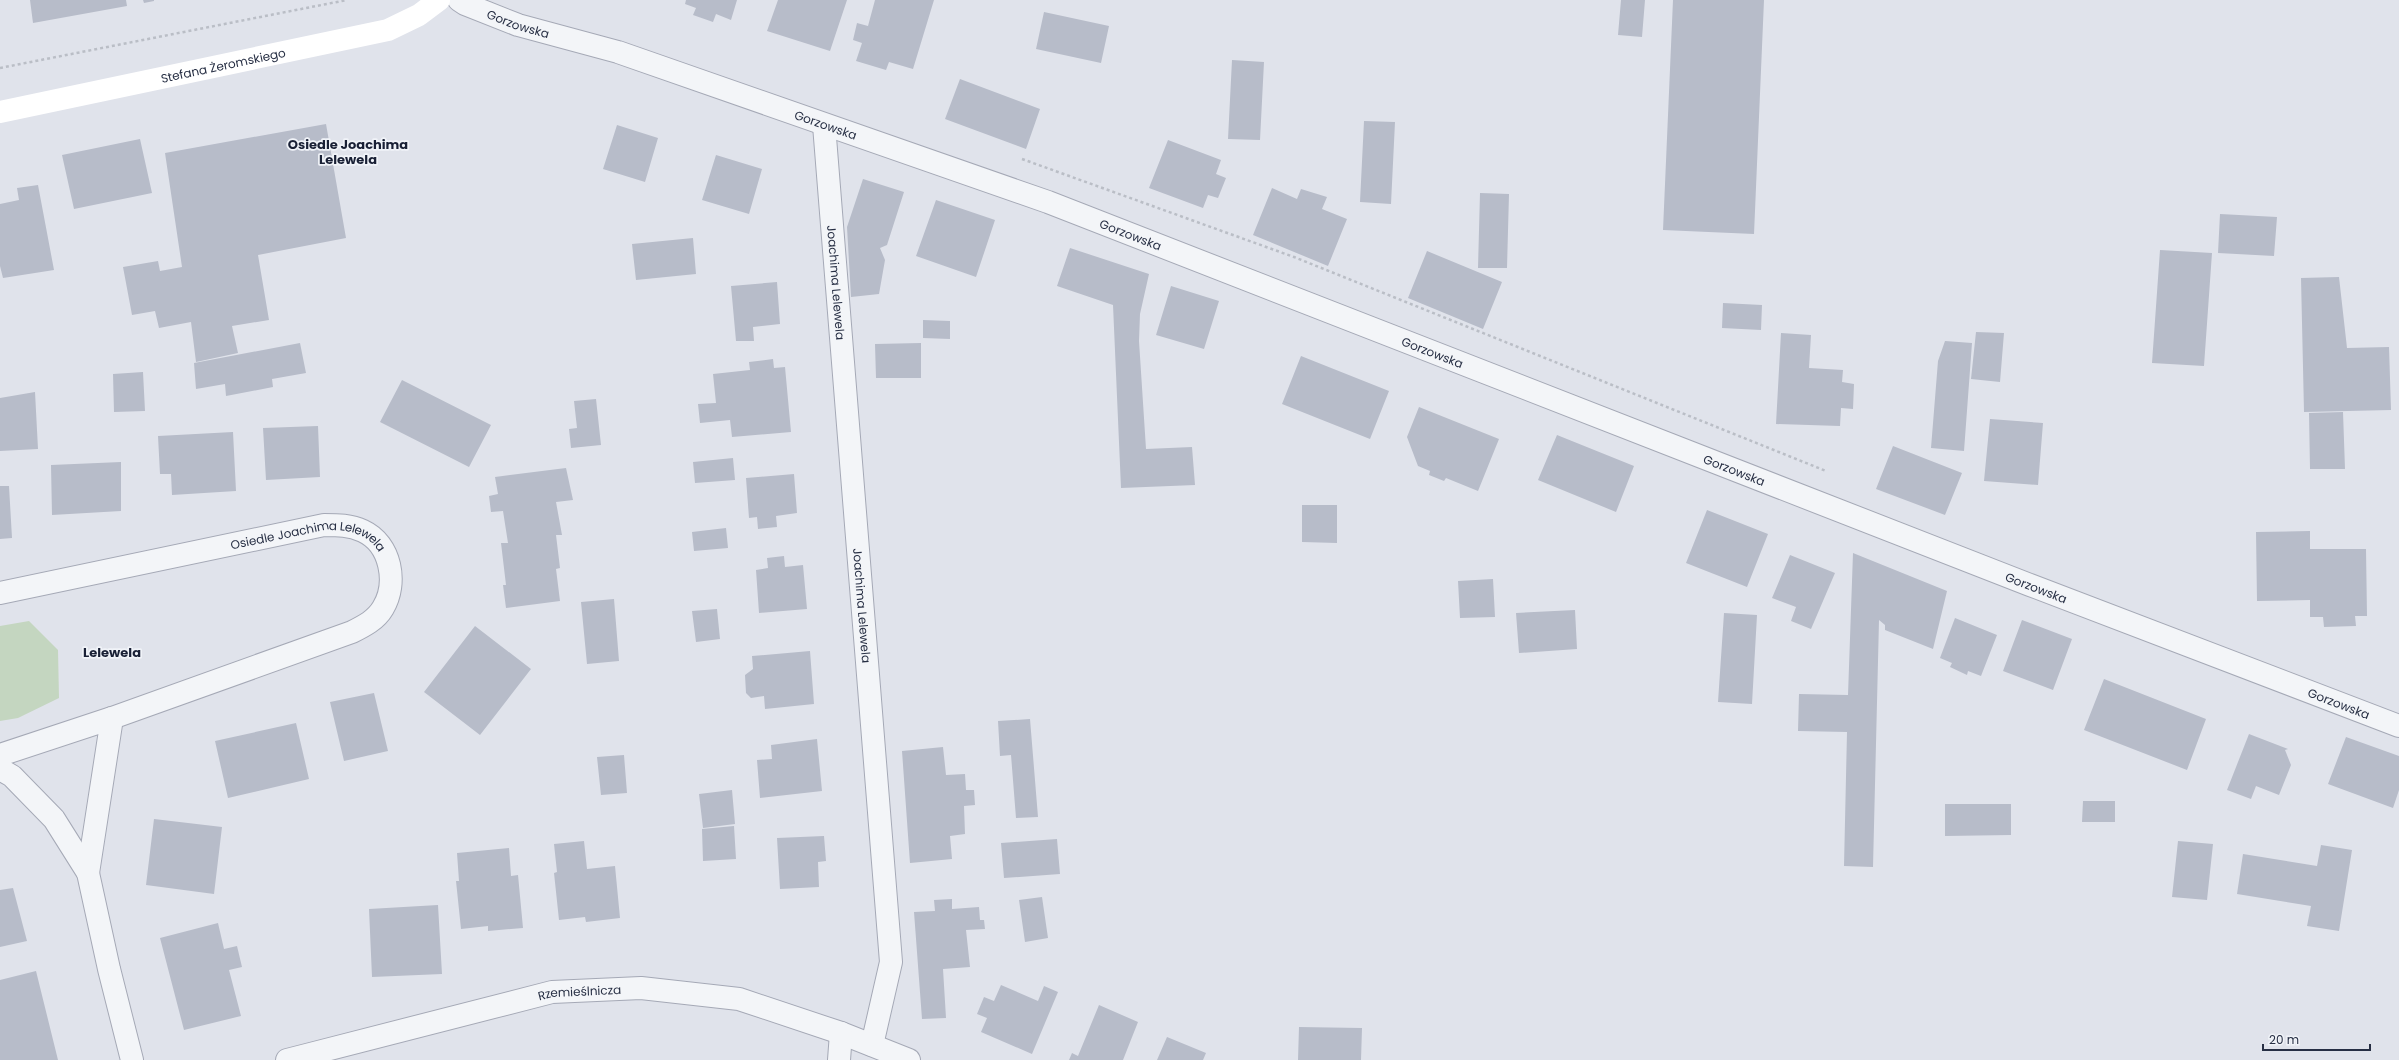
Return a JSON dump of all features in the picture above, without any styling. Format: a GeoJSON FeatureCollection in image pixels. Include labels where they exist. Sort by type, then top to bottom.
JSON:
{"type":"FeatureCollection","features":[{"type":"Feature","properties":{"kind":"main road","name":"Stefana Żeromskiego"},"geometry":{"type":"LineString","coordinates":[[0,112],[388,30],[419,15],[439,0]]}},
{"type":"Feature","properties":{"kind":"street","name":"Gorzowska"},"geometry":{"type":"LineString","coordinates":[[459,0],[465,4],[518,25],[618,52],[1048,202],[2030,585],[2399,726]]}},
{"type":"Feature","properties":{"kind":"street","name":"Joachima Lelewela"},"geometry":{"type":"LineString","coordinates":[[824,125],[891,962],[872,1045]]}},
{"type":"Feature","properties":{"kind":"street","name":"Osiedle Joachima Lelewela"},"geometry":{"type":"LineString","coordinates":[[0,593],[324,525],[348,525],[364,532],[384,551],[391,578],[389,594],[383,608],[371,622],[352,632],[112,718],[0,755]]}},
{"type":"Feature","properties":{"kind":"street"},"geometry":{"type":"LineString","coordinates":[[88,873],[112,718]]}},
{"type":"Feature","properties":{"kind":"street"},"geometry":{"type":"LineString","coordinates":[[0,769],[12,776],[54,819],[88,873],[109,969],[132,1060]]}},
{"type":"Feature","properties":{"kind":"street","name":"Rzemieślnicza"},"geometry":{"type":"LineString","coordinates":[[288,1060],[552,992],[641,988],[739,999],[872,1045]]}},
{"type":"Feature","properties":{"kind":"street"},"geometry":{"type":"LineString","coordinates":[[839,1060],[840,1033]]}},
{"type":"Feature","properties":{"kind":"street"},"geometry":{"type":"LineString","coordinates":[[872,1045],[909,1060]]}},
{"type":"Feature","properties":{"kind":"path"},"geometry":{"type":"LineString","coordinates":[[0,68],[347,0]]}},
{"type":"Feature","properties":{"kind":"green space"},"geometry":{"type":"Polygon","coordinates":[[[29,621],[58,650],[59,698],[18,718],[0,721],[0,626],[29,621]]]}},
{"type":"Feature","properties":{"kind":"building"},"geometry":{"type":"Polygon","coordinates":[[[30,0],[126,0],[127,6],[33,23],[30,0]]]}},
{"type":"Feature","properties":{"kind":"building"},"geometry":{"type":"Polygon","coordinates":[[[143,0],[154,0],[154,1],[144,3],[143,0]]]}},
{"type":"Feature","properties":{"kind":"building"},"geometry":{"type":"Polygon","coordinates":[[[686,0],[737,0],[731,20],[716,14],[713,22],[693,15],[696,8],[685,4],[686,0]]]}},
{"type":"Feature","properties":{"kind":"building"},"geometry":{"type":"Polygon","coordinates":[[[778,0],[847,0],[830,51],[767,31],[778,0]]]}},
{"type":"Feature","properties":{"kind":"building"},"geometry":{"type":"Polygon","coordinates":[[[875,0],[934,0],[913,69],[889,62],[886,70],[856,61],[862,43],[853,40],[857,23],[868,26],[875,0]]]}},
{"type":"Feature","properties":{"kind":"building"},"geometry":{"type":"Polygon","coordinates":[[[1621,0],[1645,0],[1642,37],[1618,35],[1621,0]]]}},
{"type":"Feature","properties":{"kind":"building"},"geometry":{"type":"Polygon","coordinates":[[[1673,0],[1764,0],[1754,234],[1663,230],[1673,0]]]}},
{"type":"Feature","properties":{"kind":"building"},"geometry":{"type":"Polygon","coordinates":[[[1044,12],[1109,26],[1101,63],[1036,49],[1044,12]]]}},
{"type":"Feature","properties":{"kind":"building"},"geometry":{"type":"Polygon","coordinates":[[[1232,60],[1264,62],[1260,140],[1228,139],[1232,60]]]}},
{"type":"Feature","properties":{"kind":"building"},"geometry":{"type":"Polygon","coordinates":[[[960,79],[1040,109],[1026,149],[945,119],[960,79]]]}},
{"type":"Feature","properties":{"kind":"building"},"geometry":{"type":"Polygon","coordinates":[[[1364,121],[1395,122],[1391,204],[1360,202],[1364,121]]]}},
{"type":"Feature","properties":{"kind":"building"},"geometry":{"type":"Polygon","coordinates":[[[326,124],[346,238],[258,255],[269,320],[232,326],[238,353],[196,362],[191,322],[159,328],[155,311],[132,315],[123,267],[158,261],[160,271],[182,267],[165,153],[326,124]]]}},
{"type":"Feature","properties":{"kind":"building"},"geometry":{"type":"Polygon","coordinates":[[[617,125],[658,138],[645,182],[603,169],[617,125]]]}},
{"type":"Feature","properties":{"kind":"building"},"geometry":{"type":"Polygon","coordinates":[[[140,139],[152,193],[74,209],[62,155],[140,139]]]}},
{"type":"Feature","properties":{"kind":"building"},"geometry":{"type":"Polygon","coordinates":[[[1168,140],[1221,160],[1216,174],[1226,178],[1218,198],[1208,195],[1203,208],[1149,188],[1168,140]]]}},
{"type":"Feature","properties":{"kind":"building"},"geometry":{"type":"Polygon","coordinates":[[[716,155],[762,169],[749,214],[702,200],[716,155]]]}},
{"type":"Feature","properties":{"kind":"building"},"geometry":{"type":"Polygon","coordinates":[[[863,179],[904,192],[887,245],[880,248],[885,260],[879,294],[851,297],[847,227],[863,179]]]}},
{"type":"Feature","properties":{"kind":"building"},"geometry":{"type":"Polygon","coordinates":[[[38,185],[54,270],[3,278],[0,266],[0,204],[19,200],[17,188],[38,185]]]}},
{"type":"Feature","properties":{"kind":"building"},"geometry":{"type":"Polygon","coordinates":[[[1272,188],[1297,199],[1301,189],[1327,197],[1322,209],[1347,219],[1328,266],[1253,235],[1272,188]]]}},
{"type":"Feature","properties":{"kind":"building"},"geometry":{"type":"Polygon","coordinates":[[[1480,193],[1509,194],[1507,268],[1478,268],[1480,193]]]}},
{"type":"Feature","properties":{"kind":"building"},"geometry":{"type":"Polygon","coordinates":[[[936,200],[995,220],[976,277],[916,256],[936,200]]]}},
{"type":"Feature","properties":{"kind":"building"},"geometry":{"type":"Polygon","coordinates":[[[2220,214],[2277,217],[2274,256],[2218,253],[2220,214]]]}},
{"type":"Feature","properties":{"kind":"building"},"geometry":{"type":"Polygon","coordinates":[[[693,238],[696,274],[636,280],[632,244],[693,238]]]}},
{"type":"Feature","properties":{"kind":"building"},"geometry":{"type":"Polygon","coordinates":[[[1070,248],[1149,274],[1140,314],[1139,341],[1146,449],[1192,447],[1195,485],[1121,488],[1113,305],[1057,286],[1070,248]]]}},
{"type":"Feature","properties":{"kind":"building"},"geometry":{"type":"Polygon","coordinates":[[[2160,250],[2212,253],[2204,366],[2152,363],[2160,250]]]}},
{"type":"Feature","properties":{"kind":"building"},"geometry":{"type":"Polygon","coordinates":[[[1427,251],[1502,282],[1483,329],[1408,298],[1427,251]]]}},
{"type":"Feature","properties":{"kind":"building"},"geometry":{"type":"Polygon","coordinates":[[[2339,277],[2347,348],[2389,347],[2391,410],[2304,412],[2301,278],[2339,277]]]}},
{"type":"Feature","properties":{"kind":"building"},"geometry":{"type":"Polygon","coordinates":[[[777,282],[780,324],[753,327],[754,341],[736,341],[731,286],[777,282]]]}},
{"type":"Feature","properties":{"kind":"building"},"geometry":{"type":"Polygon","coordinates":[[[1171,286],[1219,301],[1204,349],[1156,335],[1171,286]]]}},
{"type":"Feature","properties":{"kind":"building"},"geometry":{"type":"Polygon","coordinates":[[[1723,303],[1762,305],[1761,330],[1722,328],[1723,303]]]}},
{"type":"Feature","properties":{"kind":"building"},"geometry":{"type":"Polygon","coordinates":[[[923,320],[950,321],[950,339],[923,338],[923,320]]]}},
{"type":"Feature","properties":{"kind":"building"},"geometry":{"type":"Polygon","coordinates":[[[1976,332],[2004,333],[2000,382],[1971,379],[1976,332]]]}},
{"type":"Feature","properties":{"kind":"building"},"geometry":{"type":"Polygon","coordinates":[[[1781,333],[1811,335],[1809,368],[1843,370],[1842,382],[1854,384],[1853,409],[1841,408],[1840,426],[1776,424],[1781,333]]]}},
{"type":"Feature","properties":{"kind":"building"},"geometry":{"type":"Polygon","coordinates":[[[1945,341],[1972,343],[1964,451],[1931,448],[1938,361],[1945,341]]]}},
{"type":"Feature","properties":{"kind":"building"},"geometry":{"type":"Polygon","coordinates":[[[300,343],[306,373],[272,379],[273,387],[226,396],[225,384],[196,389],[194,363],[300,343]]]}},
{"type":"Feature","properties":{"kind":"building"},"geometry":{"type":"Polygon","coordinates":[[[921,343],[921,378],[876,378],[875,344],[921,343]]]}},
{"type":"Feature","properties":{"kind":"building"},"geometry":{"type":"Polygon","coordinates":[[[1301,356],[1389,391],[1370,439],[1282,404],[1301,356]]]}},
{"type":"Feature","properties":{"kind":"building"},"geometry":{"type":"Polygon","coordinates":[[[773,359],[774,368],[785,367],[791,432],[732,437],[730,420],[700,423],[698,404],[716,403],[713,374],[750,370],[749,362],[773,359]]]}},
{"type":"Feature","properties":{"kind":"building"},"geometry":{"type":"Polygon","coordinates":[[[143,372],[145,411],[114,412],[113,374],[143,372]]]}},
{"type":"Feature","properties":{"kind":"building"},"geometry":{"type":"Polygon","coordinates":[[[402,380],[491,425],[469,467],[380,422],[402,380]]]}},
{"type":"Feature","properties":{"kind":"building"},"geometry":{"type":"Polygon","coordinates":[[[35,392],[38,449],[0,451],[0,398],[35,392]]]}},
{"type":"Feature","properties":{"kind":"building"},"geometry":{"type":"Polygon","coordinates":[[[596,399],[601,445],[571,448],[569,429],[577,428],[574,401],[596,399]]]}},
{"type":"Feature","properties":{"kind":"building"},"geometry":{"type":"Polygon","coordinates":[[[1419,407],[1499,439],[1478,491],[1446,478],[1444,481],[1429,475],[1430,471],[1418,466],[1407,437],[1419,407]]]}},
{"type":"Feature","properties":{"kind":"building"},"geometry":{"type":"Polygon","coordinates":[[[2343,412],[2345,469],[2310,469],[2309,413],[2343,412]]]}},
{"type":"Feature","properties":{"kind":"building"},"geometry":{"type":"Polygon","coordinates":[[[1990,419],[2043,423],[2038,485],[1984,481],[1990,419]]]}},
{"type":"Feature","properties":{"kind":"building"},"geometry":{"type":"Polygon","coordinates":[[[318,426],[320,477],[266,480],[263,428],[318,426]]]}},
{"type":"Feature","properties":{"kind":"building"},"geometry":{"type":"Polygon","coordinates":[[[233,432],[236,491],[172,495],[171,474],[160,474],[158,436],[233,432]]]}},
{"type":"Feature","properties":{"kind":"building"},"geometry":{"type":"Polygon","coordinates":[[[1557,435],[1634,466],[1616,512],[1538,480],[1557,435]]]}},
{"type":"Feature","properties":{"kind":"building"},"geometry":{"type":"Polygon","coordinates":[[[1893,446],[1962,473],[1945,515],[1876,489],[1893,446]]]}},
{"type":"Feature","properties":{"kind":"building"},"geometry":{"type":"Polygon","coordinates":[[[733,458],[735,480],[695,483],[693,462],[733,458]]]}},
{"type":"Feature","properties":{"kind":"building"},"geometry":{"type":"Polygon","coordinates":[[[121,462],[121,511],[52,515],[51,465],[121,462]]]}},
{"type":"Feature","properties":{"kind":"building"},"geometry":{"type":"Polygon","coordinates":[[[566,468],[573,500],[556,502],[562,535],[556,535],[560,568],[556,569],[560,601],[506,608],[503,585],[506,585],[501,543],[508,543],[503,511],[491,512],[489,496],[498,494],[495,477],[566,468]]]}},
{"type":"Feature","properties":{"kind":"building"},"geometry":{"type":"Polygon","coordinates":[[[794,474],[797,513],[776,516],[777,527],[758,529],[757,517],[749,518],[746,478],[794,474]]]}},
{"type":"Feature","properties":{"kind":"building"},"geometry":{"type":"Polygon","coordinates":[[[0,486],[9,486],[12,538],[0,539],[0,486]]]}},
{"type":"Feature","properties":{"kind":"building"},"geometry":{"type":"Polygon","coordinates":[[[1302,505],[1337,505],[1337,543],[1302,542],[1302,505]]]}},
{"type":"Feature","properties":{"kind":"building"},"geometry":{"type":"Polygon","coordinates":[[[1707,510],[1768,534],[1747,587],[1686,563],[1707,510]]]}},
{"type":"Feature","properties":{"kind":"building"},"geometry":{"type":"Polygon","coordinates":[[[726,528],[728,548],[694,551],[692,532],[726,528]]]}},
{"type":"Feature","properties":{"kind":"building"},"geometry":{"type":"Polygon","coordinates":[[[2310,531],[2310,549],[2366,549],[2367,616],[2355,616],[2356,626],[2324,627],[2323,617],[2310,617],[2310,600],[2257,601],[2256,532],[2310,531]]]}},
{"type":"Feature","properties":{"kind":"building"},"geometry":{"type":"Polygon","coordinates":[[[1853,553],[1947,591],[1933,649],[1885,630],[1885,625],[1879,620],[1873,867],[1844,866],[1847,732],[1798,731],[1799,694],[1848,695],[1853,553]]]}},
{"type":"Feature","properties":{"kind":"building"},"geometry":{"type":"Polygon","coordinates":[[[1790,555],[1835,573],[1811,629],[1791,621],[1796,607],[1772,598],[1790,555]]]}},
{"type":"Feature","properties":{"kind":"building"},"geometry":{"type":"Polygon","coordinates":[[[784,556],[785,567],[803,565],[807,609],[759,613],[756,570],[768,568],[767,558],[784,556]]]}},
{"type":"Feature","properties":{"kind":"building"},"geometry":{"type":"Polygon","coordinates":[[[1493,579],[1495,617],[1460,618],[1458,581],[1493,579]]]}},
{"type":"Feature","properties":{"kind":"building"},"geometry":{"type":"Polygon","coordinates":[[[614,599],[619,661],[587,664],[581,602],[614,599]]]}},
{"type":"Feature","properties":{"kind":"building"},"geometry":{"type":"Polygon","coordinates":[[[717,609],[720,639],[696,642],[692,611],[717,609]]]}},
{"type":"Feature","properties":{"kind":"building"},"geometry":{"type":"Polygon","coordinates":[[[1575,610],[1577,649],[1519,653],[1516,613],[1575,610]]]}},
{"type":"Feature","properties":{"kind":"building"},"geometry":{"type":"Polygon","coordinates":[[[1724,613],[1757,615],[1752,704],[1718,702],[1724,613]]]}},
{"type":"Feature","properties":{"kind":"building"},"geometry":{"type":"Polygon","coordinates":[[[1955,618],[1997,635],[1981,676],[1968,671],[1967,675],[1950,667],[1952,663],[1940,658],[1955,618]]]}},
{"type":"Feature","properties":{"kind":"building"},"geometry":{"type":"Polygon","coordinates":[[[2022,620],[2072,639],[2053,690],[2003,671],[2022,620]]]}},
{"type":"Feature","properties":{"kind":"building"},"geometry":{"type":"Polygon","coordinates":[[[475,626],[531,669],[480,735],[424,692],[475,626]]]}},
{"type":"Feature","properties":{"kind":"building"},"geometry":{"type":"Polygon","coordinates":[[[810,651],[814,704],[765,709],[764,696],[751,698],[746,693],[745,675],[753,669],[752,656],[810,651]]]}},
{"type":"Feature","properties":{"kind":"building"},"geometry":{"type":"Polygon","coordinates":[[[2104,679],[2206,719],[2187,770],[2084,730],[2104,679]]]}},
{"type":"Feature","properties":{"kind":"building"},"geometry":{"type":"Polygon","coordinates":[[[374,693],[388,751],[344,761],[330,702],[374,693]]]}},
{"type":"Feature","properties":{"kind":"building"},"geometry":{"type":"Polygon","coordinates":[[[1030,719],[1038,817],[1016,818],[1011,755],[1000,756],[998,721],[1030,719]]]}},
{"type":"Feature","properties":{"kind":"building"},"geometry":{"type":"Polygon","coordinates":[[[296,723],[309,779],[228,798],[215,741],[296,723]]]}},
{"type":"Feature","properties":{"kind":"building"},"geometry":{"type":"Polygon","coordinates":[[[2249,734],[2288,749],[2285,750],[2291,765],[2279,795],[2256,786],[2251,799],[2227,790],[2249,734]]]}},
{"type":"Feature","properties":{"kind":"building"},"geometry":{"type":"Polygon","coordinates":[[[2346,737],[2399,756],[2399,790],[2393,808],[2328,784],[2346,737]]]}},
{"type":"Feature","properties":{"kind":"building"},"geometry":{"type":"Polygon","coordinates":[[[817,739],[822,791],[760,798],[757,760],[772,759],[771,745],[817,739]]]}},
{"type":"Feature","properties":{"kind":"building"},"geometry":{"type":"Polygon","coordinates":[[[943,747],[946,775],[965,774],[966,790],[974,790],[975,805],[964,806],[965,834],[950,836],[952,859],[910,863],[902,751],[943,747]]]}},
{"type":"Feature","properties":{"kind":"building"},"geometry":{"type":"Polygon","coordinates":[[[624,755],[627,793],[601,795],[597,757],[624,755]]]}},
{"type":"Feature","properties":{"kind":"building"},"geometry":{"type":"Polygon","coordinates":[[[732,790],[735,824],[703,828],[699,794],[732,790]]]}},
{"type":"Feature","properties":{"kind":"building"},"geometry":{"type":"Polygon","coordinates":[[[2083,801],[2115,801],[2115,822],[2082,822],[2083,801]]]}},
{"type":"Feature","properties":{"kind":"building"},"geometry":{"type":"Polygon","coordinates":[[[1945,804],[2011,804],[2011,835],[1945,836],[1945,804]]]}},
{"type":"Feature","properties":{"kind":"building"},"geometry":{"type":"Polygon","coordinates":[[[154,819],[222,827],[214,894],[146,885],[154,819]]]}},
{"type":"Feature","properties":{"kind":"building"},"geometry":{"type":"Polygon","coordinates":[[[734,826],[736,859],[703,861],[702,829],[734,826]]]}},
{"type":"Feature","properties":{"kind":"building"},"geometry":{"type":"Polygon","coordinates":[[[824,836],[826,861],[818,862],[819,887],[780,889],[777,838],[824,836]]]}},
{"type":"Feature","properties":{"kind":"building"},"geometry":{"type":"Polygon","coordinates":[[[1057,839],[1060,874],[1004,878],[1001,843],[1057,839]]]}},
{"type":"Feature","properties":{"kind":"building"},"geometry":{"type":"Polygon","coordinates":[[[584,841],[587,869],[615,866],[620,918],[586,922],[585,917],[559,920],[554,873],[557,872],[554,844],[584,841]]]}},
{"type":"Feature","properties":{"kind":"building"},"geometry":{"type":"Polygon","coordinates":[[[2178,841],[2213,844],[2207,900],[2172,897],[2178,841]]]}},
{"type":"Feature","properties":{"kind":"building"},"geometry":{"type":"Polygon","coordinates":[[[2321,845],[2352,850],[2339,931],[2307,926],[2311,906],[2237,894],[2243,854],[2317,866],[2321,845]]]}},
{"type":"Feature","properties":{"kind":"building"},"geometry":{"type":"Polygon","coordinates":[[[509,848],[511,876],[518,875],[523,928],[488,931],[488,926],[461,929],[456,881],[459,881],[457,853],[509,848]]]}},
{"type":"Feature","properties":{"kind":"building"},"geometry":{"type":"Polygon","coordinates":[[[13,888],[27,941],[0,947],[0,890],[13,888]]]}},
{"type":"Feature","properties":{"kind":"building"},"geometry":{"type":"Polygon","coordinates":[[[1042,897],[1048,938],[1025,942],[1019,900],[1042,897]]]}},
{"type":"Feature","properties":{"kind":"building"},"geometry":{"type":"Polygon","coordinates":[[[952,899],[952,909],[979,907],[980,920],[984,920],[985,929],[966,930],[970,967],[943,969],[946,1018],[922,1019],[914,912],[935,911],[934,900],[952,899]]]}},
{"type":"Feature","properties":{"kind":"building"},"geometry":{"type":"Polygon","coordinates":[[[438,905],[442,974],[372,977],[369,909],[438,905]]]}},
{"type":"Feature","properties":{"kind":"building"},"geometry":{"type":"Polygon","coordinates":[[[218,923],[224,949],[237,946],[242,967],[229,970],[241,1016],[184,1030],[160,938],[218,923]]]}},
{"type":"Feature","properties":{"kind":"building"},"geometry":{"type":"Polygon","coordinates":[[[36,971],[58,1060],[0,1060],[0,980],[36,971]]]}},
{"type":"Feature","properties":{"kind":"building"},"geometry":{"type":"Polygon","coordinates":[[[1001,985],[1038,1001],[1044,986],[1058,992],[1032,1054],[981,1032],[987,1018],[977,1014],[984,997],[994,1001],[1001,985]]]}},
{"type":"Feature","properties":{"kind":"building"},"geometry":{"type":"Polygon","coordinates":[[[1099,1005],[1138,1022],[1123,1060],[1069,1060],[1072,1053],[1078,1056],[1099,1005]]]}},
{"type":"Feature","properties":{"kind":"building"},"geometry":{"type":"Polygon","coordinates":[[[1299,1027],[1362,1028],[1361,1060],[1298,1060],[1299,1027]]]}},
{"type":"Feature","properties":{"kind":"building"},"geometry":{"type":"Polygon","coordinates":[[[1167,1037],[1206,1053],[1203,1060],[1157,1060],[1167,1037]]]}},
{"type":"Feature","properties":{"kind":"district","name":"Osiedle Joachima Lelewela"},"geometry":{"type":"Point","coordinates":[348,152]}},
{"type":"Feature","properties":{"kind":"district","name":"Lelewela"},"geometry":{"type":"Point","coordinates":[112,652]}}]}
